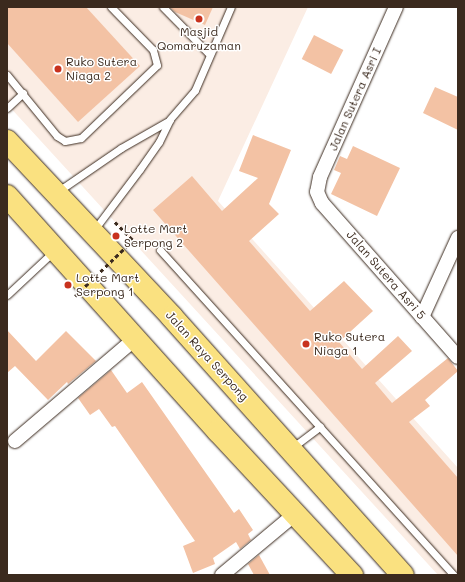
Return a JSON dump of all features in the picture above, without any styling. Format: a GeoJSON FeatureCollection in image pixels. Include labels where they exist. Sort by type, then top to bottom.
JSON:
{"type":"FeatureCollection","features":[{"type":"Feature","properties":{"kind":"main road","name":"Jalan Raya Serpong"},"geometry":{"type":"LineString","coordinates":[[7,141],[54,194],[172,317],[403,575]]}},
{"type":"Feature","properties":{"kind":"main road"},"geometry":{"type":"LineString","coordinates":[[10,206],[57,249],[295,514],[352,575]]}},
{"type":"Feature","properties":{"kind":"street","name":"Jalan Sutera Asri I"},"geometry":{"type":"LineString","coordinates":[[317,192],[320,177],[396,7]]}},
{"type":"Feature","properties":{"kind":"street","name":"Jalan Sutera Asri 5"},"geometry":{"type":"LineString","coordinates":[[317,192],[322,203],[458,357]]}},
{"type":"Feature","properties":{"kind":"street"},"geometry":{"type":"LineString","coordinates":[[422,317],[458,238]]}},
{"type":"Feature","properties":{"kind":"street"},"geometry":{"type":"LineString","coordinates":[[15,441],[136,338]]}},
{"type":"Feature","properties":{"kind":"street"},"geometry":{"type":"LineString","coordinates":[[222,575],[295,514]]}},
{"type":"Feature","properties":{"kind":"lane"},"geometry":{"type":"LineString","coordinates":[[7,75],[57,136],[65,141],[73,141],[81,138],[154,70],[157,65],[155,54],[111,7]]}},
{"type":"Feature","properties":{"kind":"lane"},"geometry":{"type":"LineString","coordinates":[[163,7],[209,54]]}},
{"type":"Feature","properties":{"kind":"lane"},"geometry":{"type":"LineString","coordinates":[[92,233],[152,153],[170,120],[195,90],[209,54],[231,7]]}},
{"type":"Feature","properties":{"kind":"lane"},"geometry":{"type":"LineString","coordinates":[[7,108],[23,93]]}},
{"type":"Feature","properties":{"kind":"lane"},"geometry":{"type":"LineString","coordinates":[[54,194],[121,148],[170,120]]}},
{"type":"Feature","properties":{"kind":"lane"},"geometry":{"type":"LineString","coordinates":[[7,295],[57,249]]}},
{"type":"Feature","properties":{"kind":"lane"},"geometry":{"type":"LineString","coordinates":[[160,250],[454,575]]}},
{"type":"Feature","properties":{"kind":"lane"},"geometry":{"type":"LineString","coordinates":[[291,449],[320,427]]}},
{"type":"Feature","properties":{"kind":"path"},"geometry":{"type":"LineString","coordinates":[[75,296],[133,240]]}},
{"type":"Feature","properties":{"kind":"shaded area"},"geometry":{"type":"Polygon","coordinates":[[[7,7],[308,7],[218,201],[458,468],[458,575],[438,575],[7,104],[7,7]]]}},
{"type":"Feature","properties":{"kind":"building"},"geometry":{"type":"Polygon","coordinates":[[[7,7],[86,7],[140,66],[78,122],[7,43],[7,7]]]}},
{"type":"Feature","properties":{"kind":"building","name":"Masjid Qomaruzaman"},"geometry":{"type":"Polygon","coordinates":[[[170,7],[213,7],[205,25],[175,12],[170,7]]]}},
{"type":"Feature","properties":{"kind":"building"},"geometry":{"type":"Polygon","coordinates":[[[314,35],[343,50],[331,74],[302,59],[314,35]]]}},
{"type":"Feature","properties":{"kind":"building"},"geometry":{"type":"Polygon","coordinates":[[[435,87],[458,97],[458,130],[423,113],[435,87]]]}},
{"type":"Feature","properties":{"kind":"building","name":"Ruko Sutera Niaga 1"},"geometry":{"type":"Polygon","coordinates":[[[253,135],[291,150],[269,204],[279,214],[249,241],[310,311],[344,281],[373,311],[339,342],[362,369],[398,336],[412,351],[375,383],[392,403],[448,358],[458,371],[425,400],[430,406],[409,422],[458,478],[458,556],[153,210],[192,176],[222,211],[258,178],[239,171],[253,135]]]}},
{"type":"Feature","properties":{"kind":"building"},"geometry":{"type":"Polygon","coordinates":[[[353,146],[400,168],[377,216],[331,194],[341,173],[334,170],[340,156],[347,159],[353,146]]]}},
{"type":"Feature","properties":{"kind":"building"},"geometry":{"type":"Polygon","coordinates":[[[7,330],[36,361],[66,331],[96,361],[68,384],[67,382],[48,400],[15,366],[7,373],[7,330]]]}},
{"type":"Feature","properties":{"kind":"building"},"geometry":{"type":"Polygon","coordinates":[[[111,370],[127,393],[142,382],[234,513],[239,509],[253,530],[248,534],[251,540],[240,549],[236,542],[213,558],[215,564],[193,573],[183,546],[195,541],[115,426],[112,427],[99,409],[90,415],[78,398],[111,370]]]}},
{"type":"Feature","properties":{"kind":"building"},"geometry":{"type":"Polygon","coordinates":[[[259,555],[270,575],[254,575],[248,564],[259,555]]]}},
{"type":"Feature","properties":{"kind":"place","name":"Masjid Qomaruzaman"},"geometry":{"type":"Point","coordinates":[199,19]}},
{"type":"Feature","properties":{"kind":"place","name":"Ruko Sutera Niaga 2"},"geometry":{"type":"Point","coordinates":[58,69]}},
{"type":"Feature","properties":{"kind":"place","name":"Lotte Mart Serpong 2"},"geometry":{"type":"Point","coordinates":[116,236]}},
{"type":"Feature","properties":{"kind":"place","name":"Lotte Mart Serpong 1"},"geometry":{"type":"Point","coordinates":[68,285]}},
{"type":"Feature","properties":{"kind":"place","name":"Ruko Sutera Niaga 1"},"geometry":{"type":"Point","coordinates":[306,344]}}]}
